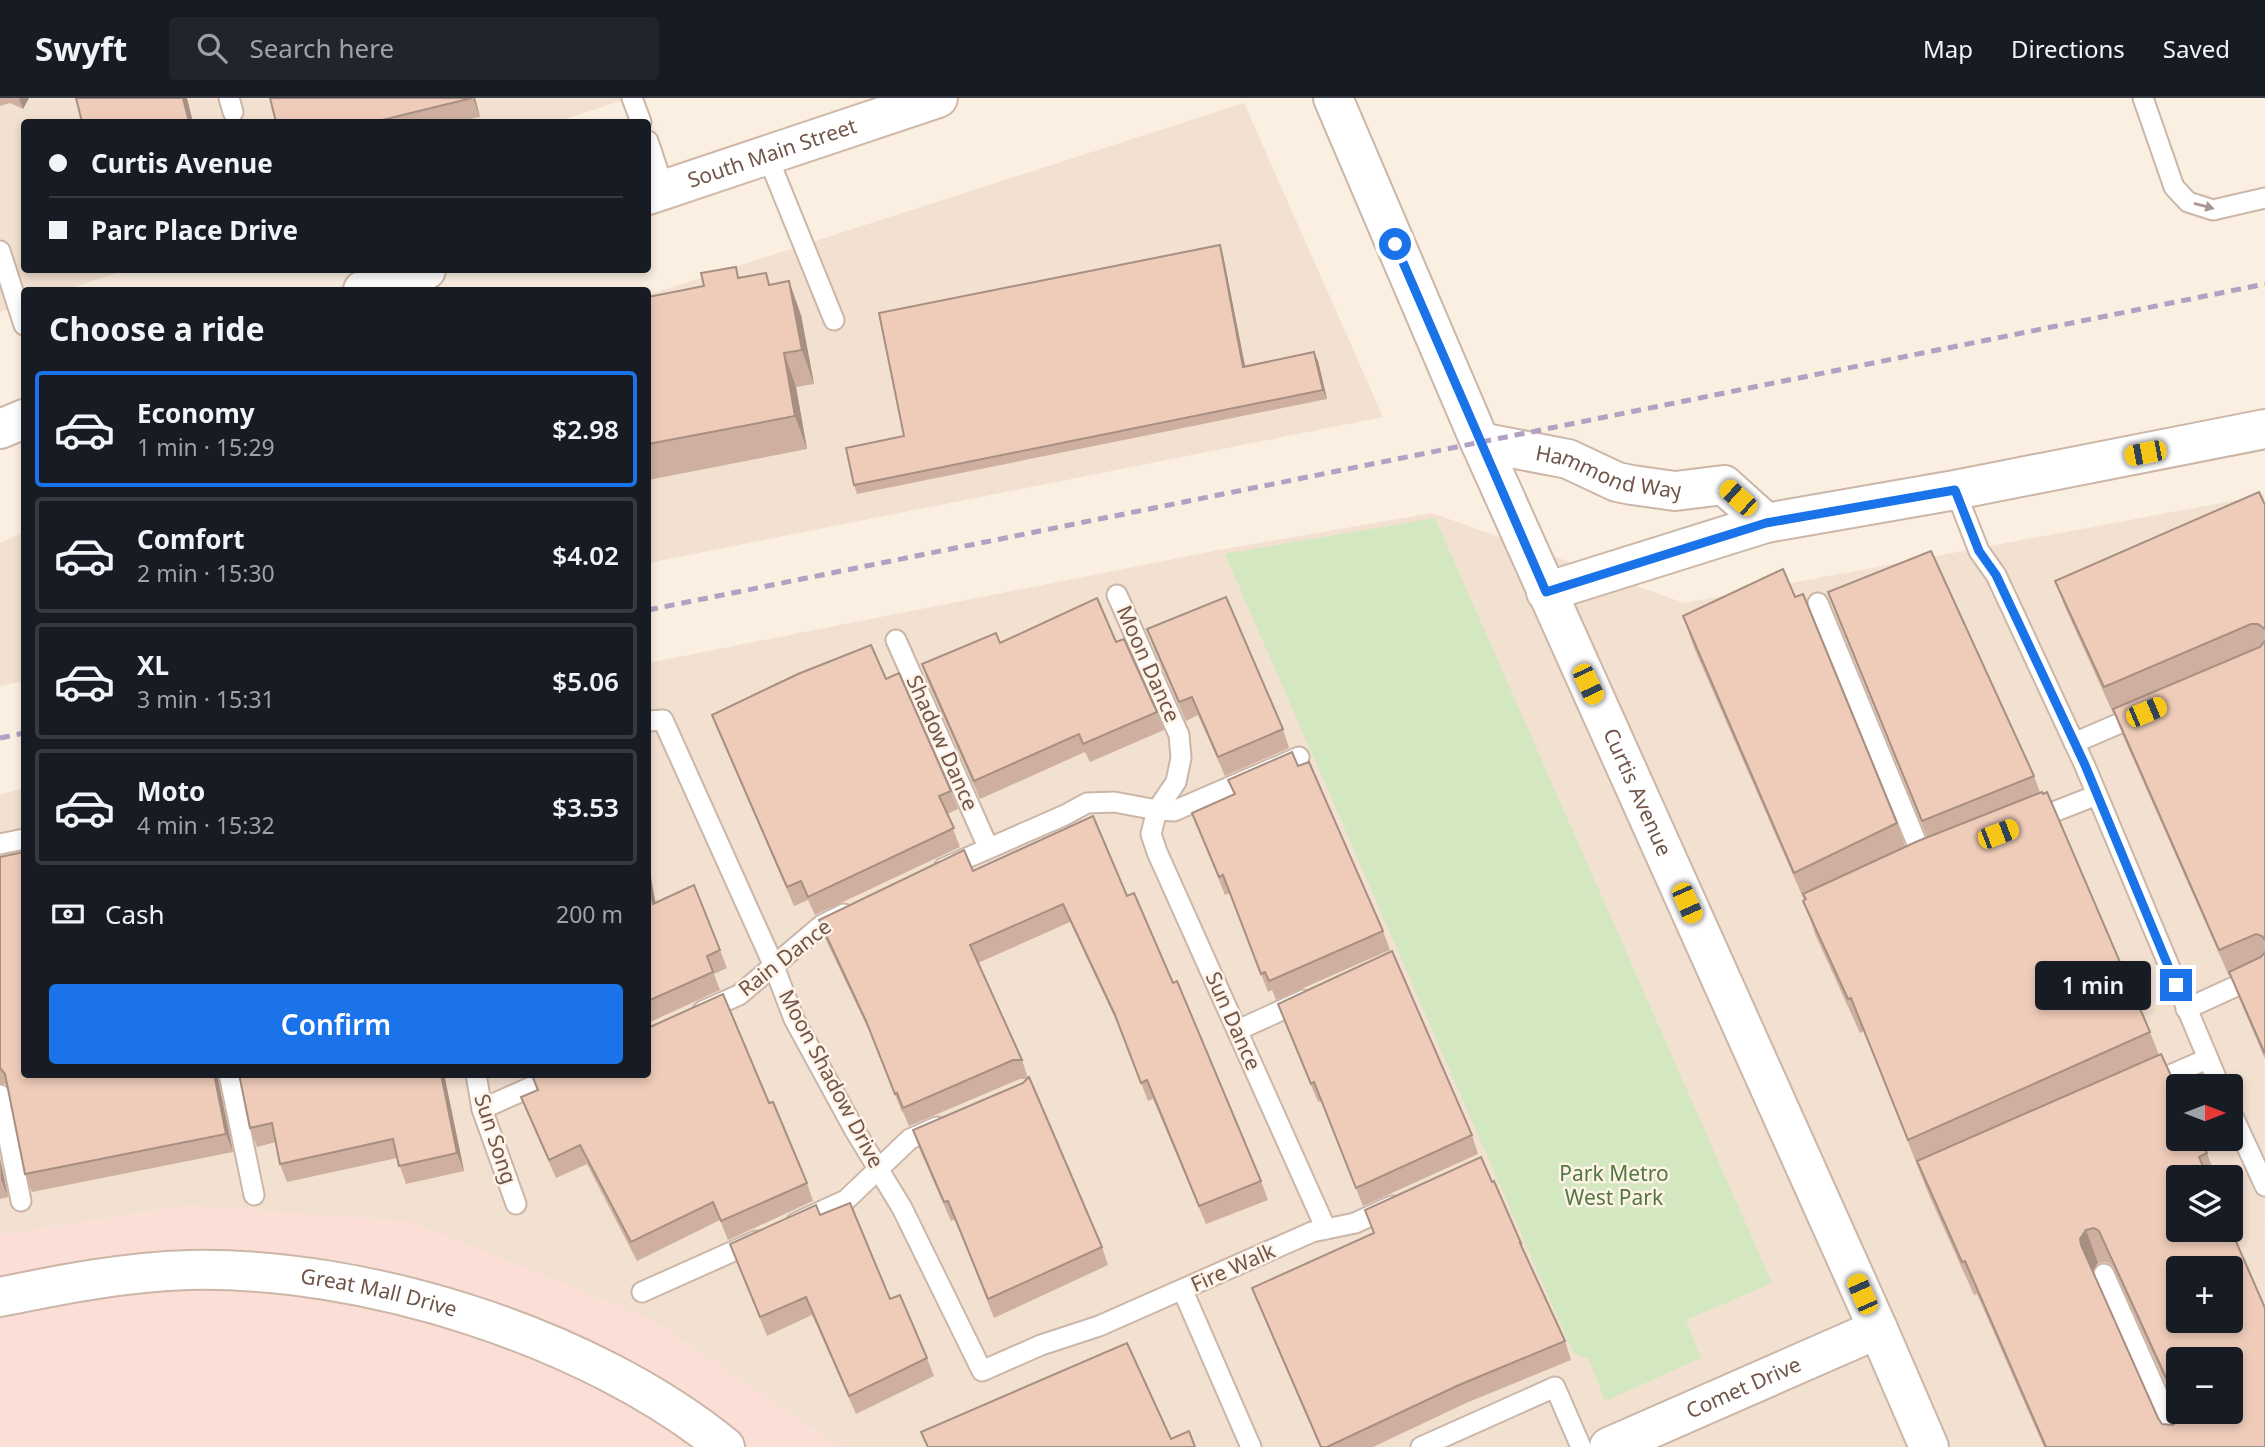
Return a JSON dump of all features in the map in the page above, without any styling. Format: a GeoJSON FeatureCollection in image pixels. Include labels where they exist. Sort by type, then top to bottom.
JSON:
{"type":"FeatureCollection","features":[{"type":"Feature","properties":{"kind":"street","name":"South Main Street"},"geometry":{"type":"LineString","coordinates":[[656,192],[938,98]]}},
{"type":"Feature","properties":{"kind":"street","name":"Curtis Avenue"},"geometry":{"type":"LineString","coordinates":[[1333,98],[1546,592],[1929,1447]]}},
{"type":"Feature","properties":{"kind":"street"},"geometry":{"type":"LineString","coordinates":[[372,287],[417,273]]}},
{"type":"Feature","properties":{"kind":"street"},"geometry":{"type":"LineString","coordinates":[[0,429],[21,420]]}},
{"type":"Feature","properties":{"kind":"street"},"geometry":{"type":"LineString","coordinates":[[1546,592],[1766,523],[1955,490],[2265,429]]}},
{"type":"Feature","properties":{"kind":"street","name":"Hammond Way"},"geometry":{"type":"LineString","coordinates":[[1480,442],[1568,459],[1617,482],[1632,485],[1675,491],[1724,485],[1766,523]]}},
{"type":"Feature","properties":{"kind":"street","name":"Great Mall Drive"},"geometry":{"type":"LineString","coordinates":[[0,1297],[128,1274],[191,1270],[256,1273],[381,1289],[487,1321],[551,1345],[662,1403],[725,1447]]}},
{"type":"Feature","properties":{"kind":"street","name":"Comet Drive"},"geometry":{"type":"LineString","coordinates":[[1609,1447],[1878,1329]]}},
{"type":"Feature","properties":{"kind":"lane"},"geometry":{"type":"LineString","coordinates":[[632,98],[640,119]]}},
{"type":"Feature","properties":{"kind":"lane"},"geometry":{"type":"LineString","coordinates":[[2143,98],[2174,187],[2188,202],[2213,210],[2265,198]]}},
{"type":"Feature","properties":{"kind":"lane"},"geometry":{"type":"LineString","coordinates":[[767,155],[834,320]]}},
{"type":"Feature","properties":{"kind":"lane"},"geometry":{"type":"LineString","coordinates":[[651,160],[656,192]]}},
{"type":"Feature","properties":{"kind":"lane"},"geometry":{"type":"LineString","coordinates":[[0,251],[21,316]]}},
{"type":"Feature","properties":{"kind":"lane"},"geometry":{"type":"LineString","coordinates":[[1955,490],[1979,551],[1996,575],[2085,765],[2214,1074]]}},
{"type":"Feature","properties":{"kind":"lane","name":"Moon Dance"},"geometry":{"type":"LineString","coordinates":[[1117,594],[1179,735],[1181,758],[1176,782],[1157,810]]}},
{"type":"Feature","properties":{"kind":"lane"},"geometry":{"type":"LineString","coordinates":[[1818,603],[1924,863]]}},
{"type":"Feature","properties":{"kind":"lane","name":"Shadow Dance"},"geometry":{"type":"LineString","coordinates":[[896,640],[988,847]]}},
{"type":"Feature","properties":{"kind":"lane"},"geometry":{"type":"LineString","coordinates":[[2074,743],[2163,705]]}},
{"type":"Feature","properties":{"kind":"lane","name":"Moon Shadow Drive"},"geometry":{"type":"LineString","coordinates":[[651,722],[663,720],[773,964],[794,1019],[902,1208],[982,1371]]}},
{"type":"Feature","properties":{"kind":"lane"},"geometry":{"type":"LineString","coordinates":[[929,875],[1087,803],[1114,802],[1174,811],[1299,757]]}},
{"type":"Feature","properties":{"kind":"lane"},"geometry":{"type":"LineString","coordinates":[[2011,829],[2097,795]]}},
{"type":"Feature","properties":{"kind":"lane","name":"Sun Dance"},"geometry":{"type":"LineString","coordinates":[[1157,810],[1152,834],[1157,852],[1326,1229]]}},
{"type":"Feature","properties":{"kind":"lane"},"geometry":{"type":"LineString","coordinates":[[0,844],[21,840]]}},
{"type":"Feature","properties":{"kind":"lane","name":"Rain Dance"},"geometry":{"type":"LineString","coordinates":[[682,1020],[739,995],[822,925],[858,908]]}},
{"type":"Feature","properties":{"kind":"lane"},"geometry":{"type":"LineString","coordinates":[[2186,1009],[2265,973]]}},
{"type":"Feature","properties":{"kind":"lane"},"geometry":{"type":"LineString","coordinates":[[1238,1030],[1326,990]]}},
{"type":"Feature","properties":{"kind":"lane"},"geometry":{"type":"LineString","coordinates":[[2130,1093],[2207,1059]]}},
{"type":"Feature","properties":{"kind":"lane"},"geometry":{"type":"LineString","coordinates":[[230,1078],[254,1195]]}},
{"type":"Feature","properties":{"kind":"lane","name":"Sun Song"},"geometry":{"type":"LineString","coordinates":[[477,1078],[482,1109],[516,1204]]}},
{"type":"Feature","properties":{"kind":"lane"},"geometry":{"type":"LineString","coordinates":[[482,1109],[551,1078]]}},
{"type":"Feature","properties":{"kind":"lane"},"geometry":{"type":"LineString","coordinates":[[0,1095],[21,1202]]}},
{"type":"Feature","properties":{"kind":"lane"},"geometry":{"type":"LineString","coordinates":[[642,1292],[846,1200],[910,1139],[948,1123]]}},
{"type":"Feature","properties":{"kind":"lane"},"geometry":{"type":"LineString","coordinates":[[2244,1140],[2265,1186]]}},
{"type":"Feature","properties":{"kind":"lane","name":"Fire Walk"},"geometry":{"type":"LineString","coordinates":[[982,1371],[1041,1345],[1099,1326],[1183,1291],[1311,1232],[1354,1223],[1406,1200]]}},
{"type":"Feature","properties":{"kind":"lane"},"geometry":{"type":"LineString","coordinates":[[2104,1274],[2181,1447]]}},
{"type":"Feature","properties":{"kind":"lane"},"geometry":{"type":"LineString","coordinates":[[1183,1291],[1251,1447]]}},
{"type":"Feature","properties":{"kind":"lane"},"geometry":{"type":"LineString","coordinates":[[1421,1447],[1555,1387],[1581,1447]]}},
{"type":"Feature","properties":{"kind":"shaded area"},"geometry":{"type":"Polygon","coordinates":[[[0,98],[629,98],[566,119],[21,119],[21,273],[117,273],[74,287],[21,287],[21,305],[0,312],[0,98]]]}},
{"type":"Feature","properties":{"kind":"shaded area"},"geometry":{"type":"Polygon","coordinates":[[[1244,103],[1383,417],[651,562],[651,294],[1244,103]]]}},
{"type":"Feature","properties":{"kind":"shaded area"},"geometry":{"type":"Polygon","coordinates":[[[2264,495],[2265,1447],[840,1447],[649,1318],[190,1205],[0,1235],[0,794],[21,790],[21,1078],[651,1078],[651,662],[1219,550],[1432,513],[1684,603],[2264,495]]]}},
{"type":"Feature","properties":{"kind":"shaded area"},"geometry":{"type":"Polygon","coordinates":[[[21,533],[21,682],[0,686],[0,543],[21,533]]]}},
{"type":"Feature","properties":{"kind":"shaded area"},"geometry":{"type":"Polygon","coordinates":[[[190,1205],[410,1221],[649,1318],[840,1447],[0,1447],[0,1235],[190,1205]]]}},
{"type":"Feature","properties":{"kind":"green space","name":"Park Metro West Park"},"geometry":{"type":"Polygon","coordinates":[[[1435,518],[1772,1283],[1686,1320],[1701,1358],[1605,1401],[1589,1359],[1573,1353],[1225,554],[1435,518]]]}},
{"type":"Feature","properties":{"kind":"building"},"geometry":{"type":"Polygon","coordinates":[[[76,98],[183,98],[188,119],[81,119],[76,98]]]}},
{"type":"Feature","properties":{"kind":"building"},"geometry":{"type":"Polygon","coordinates":[[[270,98],[472,98],[386,119],[275,119],[270,98]]]}},
{"type":"Feature","properties":{"kind":"building"},"geometry":{"type":"Polygon","coordinates":[[[1220,245],[1243,367],[1314,352],[1323,390],[854,485],[846,448],[904,436],[879,313],[1220,245]]]}},
{"type":"Feature","properties":{"kind":"building"},"geometry":{"type":"Polygon","coordinates":[[[736,267],[738,278],[766,273],[769,285],[789,281],[802,350],[784,353],[795,416],[651,443],[651,296],[704,286],[701,273],[736,267]]]}},
{"type":"Feature","properties":{"kind":"building"},"geometry":{"type":"Polygon","coordinates":[[[2259,492],[2265,505],[2265,629],[2258,624],[2251,624],[2104,687],[2055,581],[2259,492]]]}},
{"type":"Feature","properties":{"kind":"building"},"geometry":{"type":"Polygon","coordinates":[[[1931,551],[2034,776],[1922,821],[1828,592],[1931,551]]]}},
{"type":"Feature","properties":{"kind":"building"},"geometry":{"type":"Polygon","coordinates":[[[1783,569],[1795,597],[1803,594],[1897,823],[1794,873],[1683,616],[1783,569]]]}},
{"type":"Feature","properties":{"kind":"building"},"geometry":{"type":"Polygon","coordinates":[[[1226,597],[1283,729],[1218,757],[1192,697],[1179,702],[1147,629],[1226,597]]]}},
{"type":"Feature","properties":{"kind":"building"},"geometry":{"type":"Polygon","coordinates":[[[1097,598],[1116,642],[1124,639],[1157,712],[1083,744],[1079,734],[974,781],[922,664],[996,633],[1000,643],[1097,598]]]}},
{"type":"Feature","properties":{"kind":"building"},"geometry":{"type":"Polygon","coordinates":[[[2265,641],[2265,940],[2256,934],[2219,950],[2113,709],[2260,647],[2265,641]]]}},
{"type":"Feature","properties":{"kind":"building"},"geometry":{"type":"Polygon","coordinates":[[[871,645],[886,679],[899,673],[951,791],[939,796],[954,828],[808,897],[801,881],[787,887],[712,715],[798,674],[871,645]]]}},
{"type":"Feature","properties":{"kind":"building"},"geometry":{"type":"Polygon","coordinates":[[[1292,752],[1298,766],[1309,762],[1383,931],[1269,981],[1265,972],[1261,974],[1223,875],[1219,877],[1192,813],[1235,794],[1228,780],[1292,752]]]}},
{"type":"Feature","properties":{"kind":"building"},"geometry":{"type":"Polygon","coordinates":[[[2047,792],[2150,1032],[1908,1140],[1851,998],[1848,999],[1803,901],[1806,899],[1803,894],[1918,841],[2047,792]]]}},
{"type":"Feature","properties":{"kind":"building"},"geometry":{"type":"Polygon","coordinates":[[[1093,816],[1127,896],[1134,893],[1173,983],[1177,981],[1261,1181],[1199,1206],[1147,1080],[1141,1083],[1115,1015],[1063,904],[970,945],[1022,1060],[1013,1060],[903,1108],[819,920],[964,850],[973,871],[1093,816]]]}},
{"type":"Feature","properties":{"kind":"building"},"geometry":{"type":"Polygon","coordinates":[[[21,853],[21,1078],[215,1078],[226,1134],[25,1174],[5,1074],[0,1068],[0,857],[21,853]]]}},
{"type":"Feature","properties":{"kind":"building"},"geometry":{"type":"Polygon","coordinates":[[[694,885],[720,950],[707,956],[713,972],[651,1000],[651,893],[653,904],[694,885]]]}},
{"type":"Feature","properties":{"kind":"building"},"geometry":{"type":"Polygon","coordinates":[[[1392,951],[1472,1135],[1356,1188],[1314,1082],[1311,1084],[1278,1004],[1392,951]]]}},
{"type":"Feature","properties":{"kind":"building"},"geometry":{"type":"Polygon","coordinates":[[[2265,952],[2265,1054],[2229,972],[2261,957],[2265,952]]]}},
{"type":"Feature","properties":{"kind":"building"},"geometry":{"type":"Polygon","coordinates":[[[723,994],[769,1103],[773,1102],[807,1183],[721,1221],[713,1202],[631,1242],[580,1145],[549,1160],[521,1097],[538,1090],[533,1078],[651,1078],[651,1027],[723,994]]]}},
{"type":"Feature","properties":{"kind":"building"},"geometry":{"type":"Polygon","coordinates":[[[2161,1054],[2170,1074],[2166,1074],[2166,1152],[2207,1153],[2199,1157],[2202,1165],[2166,1165],[2166,1242],[2236,1242],[2242,1256],[2166,1256],[2166,1333],[2243,1333],[2243,1258],[2265,1308],[2265,1447],[2046,1447],[1965,1261],[1962,1262],[1917,1161],[2161,1054]],[[2094,1228],[2086,1230],[2080,1239],[2081,1245],[2162,1424],[2243,1424],[2243,1347],[2166,1347],[2166,1378],[2099,1231],[2094,1228]]]}},
{"type":"Feature","properties":{"kind":"building"},"geometry":{"type":"Polygon","coordinates":[[[1029,1077],[1102,1247],[988,1299],[948,1201],[944,1202],[913,1130],[1023,1083],[1029,1077]]]}},
{"type":"Feature","properties":{"kind":"building"},"geometry":{"type":"Polygon","coordinates":[[[240,1078],[442,1078],[457,1153],[399,1166],[393,1139],[280,1164],[272,1123],[250,1128],[240,1078]]]}},
{"type":"Feature","properties":{"kind":"building"},"geometry":{"type":"Polygon","coordinates":[[[1481,1157],[1565,1341],[1459,1385],[1327,1447],[1321,1447],[1252,1288],[1374,1233],[1365,1210],[1481,1157]]]}},
{"type":"Feature","properties":{"kind":"building"},"geometry":{"type":"Polygon","coordinates":[[[850,1203],[890,1299],[900,1295],[927,1358],[849,1396],[806,1297],[760,1317],[730,1244],[816,1205],[820,1215],[850,1203]]]}},
{"type":"Feature","properties":{"kind":"building"},"geometry":{"type":"Polygon","coordinates":[[[1127,1343],[1171,1439],[1189,1431],[1195,1447],[928,1447],[921,1432],[1127,1343]]]}},
{"type":"Feature","properties":{"kind":"railway"},"geometry":{"type":"LineString","coordinates":[[651,609],[2265,284]]}},
{"type":"Feature","properties":{"kind":"railway"},"geometry":{"type":"LineString","coordinates":[[0,738],[21,734]]}},
{"type":"Feature","properties":{"kind":"route"},"geometry":{"type":"LineString","coordinates":[[1395,244],[1546,592],[1766,523],[1955,490],[1979,551],[1996,575],[2085,765],[2176,985]]}}]}
